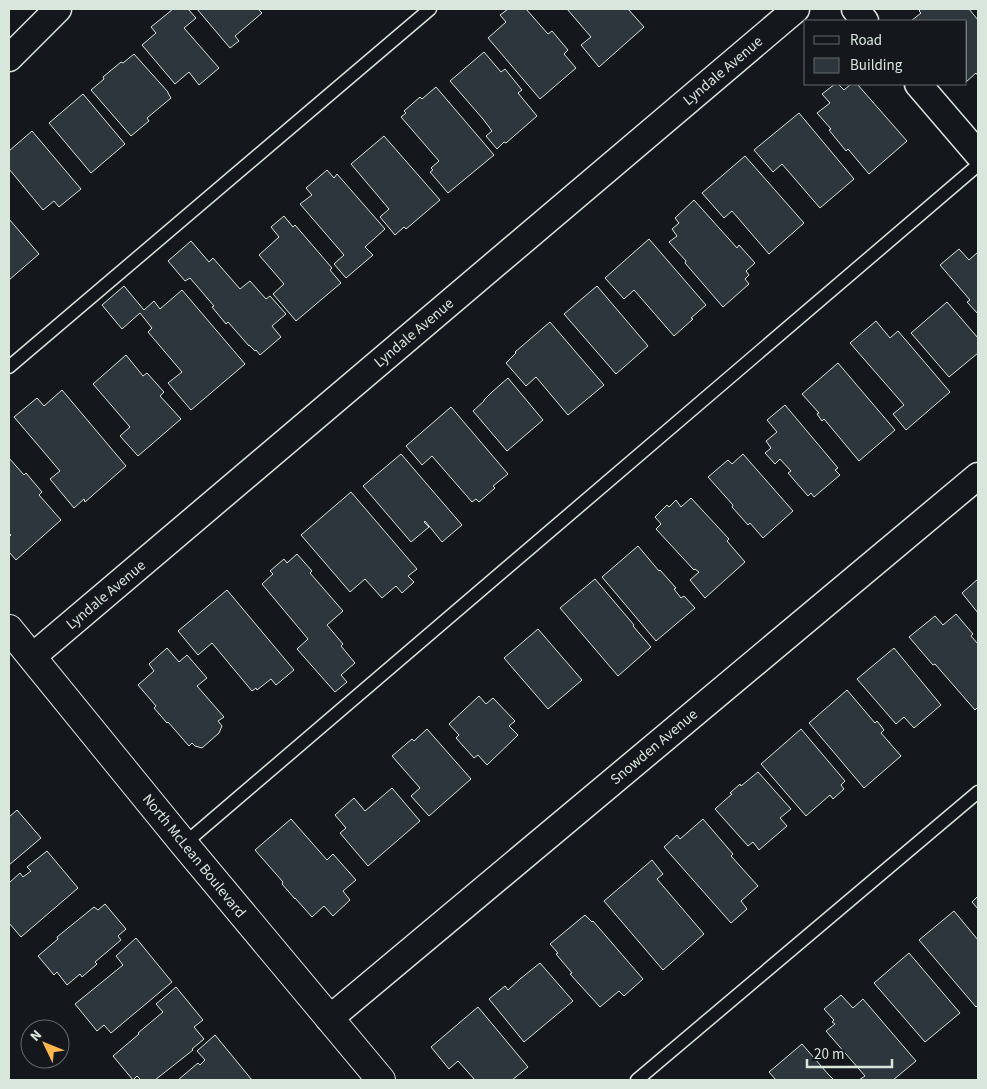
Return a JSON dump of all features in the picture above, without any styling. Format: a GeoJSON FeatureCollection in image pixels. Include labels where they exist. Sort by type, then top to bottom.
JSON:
{"type":"FeatureCollection","features":[{"type":"Feature","properties":{"kind":"main road","name":"North McLean Boulevard"},"geometry":{"type":"LineString","coordinates":[[9,629],[184,844],[381,1080]]}},
{"type":"Feature","properties":{"kind":"street"},"geometry":{"type":"LineString","coordinates":[[9,58],[58,9]]}},
{"type":"Feature","properties":{"kind":"street","name":"Lyndale Avenue"},"geometry":{"type":"LineString","coordinates":[[32,657],[796,9]]}},
{"type":"Feature","properties":{"kind":"street"},"geometry":{"type":"LineString","coordinates":[[855,9],[864,20]]}},
{"type":"Feature","properties":{"kind":"street"},"geometry":{"type":"LineString","coordinates":[[919,85],[978,154]]}},
{"type":"Feature","properties":{"kind":"street","name":"Snowden Avenue"},"geometry":{"type":"LineString","coordinates":[[329,1019],[978,476]]}},
{"type":"Feature","properties":{"kind":"lane"},"geometry":{"type":"LineString","coordinates":[[9,367],[430,9]]}},
{"type":"Feature","properties":{"kind":"lane"},"geometry":{"type":"LineString","coordinates":[[184,844],[978,165]]}},
{"type":"Feature","properties":{"kind":"lane"},"geometry":{"type":"LineString","coordinates":[[637,1080],[978,792]]}},
{"type":"Feature","properties":{"kind":"building"},"geometry":{"type":"Polygon","coordinates":[[[173,9],[188,9],[196,18],[184,28],[219,68],[199,85],[189,72],[175,84],[142,45],[156,33],[151,27],[173,9]]]}},
{"type":"Feature","properties":{"kind":"building"},"geometry":{"type":"Polygon","coordinates":[[[197,9],[258,9],[262,13],[235,36],[239,41],[230,48],[197,9]]]}},
{"type":"Feature","properties":{"kind":"building"},"geometry":{"type":"Polygon","coordinates":[[[508,9],[526,9],[548,34],[552,31],[568,50],[564,54],[576,68],[540,99],[488,38],[506,22],[500,15],[508,9]]]}},
{"type":"Feature","properties":{"kind":"building"},"geometry":{"type":"Polygon","coordinates":[[[567,9],[628,9],[644,27],[599,67],[581,45],[591,37],[567,9]]]}},
{"type":"Feature","properties":{"kind":"building"},"geometry":{"type":"Polygon","coordinates":[[[921,9],[969,9],[978,20],[978,76],[976,73],[967,81],[967,20],[912,20],[921,13],[919,11],[921,9]]]}},
{"type":"Feature","properties":{"kind":"building"},"geometry":{"type":"Polygon","coordinates":[[[484,52],[501,72],[505,69],[522,90],[518,93],[537,116],[497,149],[486,136],[492,131],[450,81],[484,52]]]}},
{"type":"Feature","properties":{"kind":"building"},"geometry":{"type":"Polygon","coordinates":[[[134,54],[168,92],[171,98],[147,118],[149,121],[131,136],[91,90],[104,79],[103,77],[134,54]]]}},
{"type":"Feature","properties":{"kind":"building"},"geometry":{"type":"Polygon","coordinates":[[[834,85],[839,85],[844,90],[850,85],[858,85],[907,141],[869,174],[848,149],[846,151],[817,113],[830,103],[822,94],[834,85]]]}},
{"type":"Feature","properties":{"kind":"building"},"geometry":{"type":"Polygon","coordinates":[[[436,87],[494,155],[448,193],[430,172],[433,170],[431,168],[439,161],[401,117],[406,113],[404,111],[420,97],[422,99],[436,87]]]}},
{"type":"Feature","properties":{"kind":"building"},"geometry":{"type":"Polygon","coordinates":[[[83,94],[125,144],[91,173],[49,123],[83,94]]]}},
{"type":"Feature","properties":{"kind":"building"},"geometry":{"type":"Polygon","coordinates":[[[799,113],[854,179],[820,208],[782,164],[773,172],[754,150],[799,113]]]}},
{"type":"Feature","properties":{"kind":"building"},"geometry":{"type":"Polygon","coordinates":[[[32,131],[81,189],[59,207],[54,201],[43,210],[9,169],[9,151],[32,131]]]}},
{"type":"Feature","properties":{"kind":"building"},"geometry":{"type":"Polygon","coordinates":[[[384,136],[440,200],[406,229],[404,227],[395,235],[380,217],[389,209],[351,164],[384,136]]]}},
{"type":"Feature","properties":{"kind":"building"},"geometry":{"type":"Polygon","coordinates":[[[745,156],[804,223],[769,254],[732,211],[724,218],[702,193],[745,156]]]}},
{"type":"Feature","properties":{"kind":"building"},"geometry":{"type":"Polygon","coordinates":[[[327,170],[334,178],[337,174],[385,229],[365,247],[373,255],[346,278],[334,264],[344,255],[300,204],[312,195],[306,188],[327,170]]]}},
{"type":"Feature","properties":{"kind":"building"},"geometry":{"type":"Polygon","coordinates":[[[694,200],[737,248],[739,245],[755,263],[746,271],[749,275],[745,279],[749,284],[723,307],[669,242],[677,236],[672,229],[679,223],[675,218],[694,200]]]}},
{"type":"Feature","properties":{"kind":"building"},"geometry":{"type":"Polygon","coordinates":[[[284,216],[293,227],[295,225],[332,268],[330,270],[341,283],[296,321],[273,294],[284,284],[259,255],[279,237],[271,227],[284,216]]]}},
{"type":"Feature","properties":{"kind":"building"},"geometry":{"type":"Polygon","coordinates":[[[9,219],[39,254],[9,280],[9,219]]]}},
{"type":"Feature","properties":{"kind":"building"},"geometry":{"type":"Polygon","coordinates":[[[649,239],[706,305],[674,336],[634,290],[624,299],[605,278],[649,239]]]}},
{"type":"Feature","properties":{"kind":"building"},"geometry":{"type":"Polygon","coordinates":[[[191,241],[209,262],[213,258],[240,289],[250,281],[266,299],[270,296],[286,314],[272,326],[281,337],[260,355],[249,346],[228,322],[226,324],[212,307],[214,306],[190,278],[185,281],[168,261],[191,241]]]}},
{"type":"Feature","properties":{"kind":"building"},"geometry":{"type":"Polygon","coordinates":[[[959,249],[969,260],[978,252],[978,314],[967,302],[970,300],[940,265],[959,249]]]}},
{"type":"Feature","properties":{"kind":"building"},"geometry":{"type":"Polygon","coordinates":[[[124,286],[144,310],[154,301],[160,309],[182,290],[245,364],[191,410],[168,383],[182,372],[148,332],[152,328],[140,313],[122,329],[102,305],[124,286]]]}},
{"type":"Feature","properties":{"kind":"building"},"geometry":{"type":"Polygon","coordinates":[[[597,286],[648,346],[616,374],[564,314],[597,286]]]}},
{"type":"Feature","properties":{"kind":"building"},"geometry":{"type":"Polygon","coordinates":[[[947,302],[978,338],[978,353],[949,377],[911,333],[947,302]]]}},
{"type":"Feature","properties":{"kind":"building"},"geometry":{"type":"Polygon","coordinates":[[[876,321],[890,338],[898,331],[950,392],[906,430],[893,414],[904,405],[850,343],[876,321]]]}},
{"type":"Feature","properties":{"kind":"building"},"geometry":{"type":"Polygon","coordinates":[[[550,322],[604,385],[568,415],[536,377],[526,386],[506,363],[515,352],[550,322]]]}},
{"type":"Feature","properties":{"kind":"building"},"geometry":{"type":"Polygon","coordinates":[[[126,355],[143,376],[147,373],[164,392],[160,396],[181,419],[138,456],[120,436],[130,427],[93,384],[126,355]]]}},
{"type":"Feature","properties":{"kind":"building"},"geometry":{"type":"Polygon","coordinates":[[[838,363],[895,430],[859,461],[824,419],[822,421],[817,414],[819,413],[802,394],[838,363]]]}},
{"type":"Feature","properties":{"kind":"building"},"geometry":{"type":"Polygon","coordinates":[[[508,378],[543,420],[507,451],[473,411],[508,378]]]}},
{"type":"Feature","properties":{"kind":"building"},"geometry":{"type":"Polygon","coordinates":[[[62,390],[126,466],[85,502],[84,499],[74,508],[50,479],[60,471],[14,417],[37,398],[44,406],[62,390]]]}},
{"type":"Feature","properties":{"kind":"building"},"geometry":{"type":"Polygon","coordinates":[[[785,405],[838,468],[835,470],[840,475],[814,497],[811,493],[808,496],[788,473],[791,471],[780,459],[775,464],[765,453],[771,448],[766,441],[777,432],[767,420],[785,405]]]}},
{"type":"Feature","properties":{"kind":"building"},"geometry":{"type":"Polygon","coordinates":[[[451,407],[508,474],[493,486],[495,488],[479,502],[476,499],[472,502],[432,456],[422,465],[406,446],[451,407]]]}},
{"type":"Feature","properties":{"kind":"building"},"geometry":{"type":"Polygon","coordinates":[[[401,454],[462,525],[442,542],[425,521],[429,527],[411,542],[363,486],[401,454]]]}},
{"type":"Feature","properties":{"kind":"building"},"geometry":{"type":"Polygon","coordinates":[[[743,454],[793,511],[763,538],[750,523],[748,525],[708,477],[728,460],[732,464],[743,454]]]}},
{"type":"Feature","properties":{"kind":"building"},"geometry":{"type":"Polygon","coordinates":[[[9,458],[24,475],[26,473],[42,492],[39,495],[61,520],[16,560],[9,552],[9,537],[11,535],[9,533],[9,458]]]}},
{"type":"Feature","properties":{"kind":"building"},"geometry":{"type":"Polygon","coordinates":[[[351,492],[417,569],[408,576],[414,582],[402,593],[396,586],[382,598],[365,579],[350,592],[301,535],[351,492]]]}},
{"type":"Feature","properties":{"kind":"building"},"geometry":{"type":"Polygon","coordinates":[[[691,498],[729,539],[727,541],[745,562],[705,598],[690,580],[699,572],[694,570],[656,529],[661,524],[655,517],[667,505],[669,507],[676,500],[681,507],[691,498]]]}},
{"type":"Feature","properties":{"kind":"building"},"geometry":{"type":"Polygon","coordinates":[[[638,546],[676,588],[674,589],[681,598],[684,596],[695,608],[656,641],[602,577],[638,546]]]}},
{"type":"Feature","properties":{"kind":"building"},"geometry":{"type":"Polygon","coordinates":[[[297,554],[312,571],[310,573],[343,611],[327,625],[343,644],[341,646],[355,663],[341,675],[347,682],[335,692],[297,649],[308,639],[262,584],[273,574],[270,571],[284,559],[287,563],[297,554]]]}},
{"type":"Feature","properties":{"kind":"building"},"geometry":{"type":"Polygon","coordinates":[[[595,579],[651,647],[618,676],[560,608],[595,579]]]}},
{"type":"Feature","properties":{"kind":"building"},"geometry":{"type":"Polygon","coordinates":[[[978,579],[978,613],[962,593],[978,579]]]}},
{"type":"Feature","properties":{"kind":"building"},"geometry":{"type":"Polygon","coordinates":[[[227,590],[294,670],[276,685],[271,679],[257,690],[256,688],[252,691],[212,643],[198,655],[178,631],[227,590]]]}},
{"type":"Feature","properties":{"kind":"building"},"geometry":{"type":"Polygon","coordinates":[[[956,614],[973,634],[971,636],[978,644],[978,707],[975,710],[909,637],[935,616],[943,625],[956,614]]]}},
{"type":"Feature","properties":{"kind":"building"},"geometry":{"type":"Polygon","coordinates":[[[538,629],[582,680],[548,709],[504,658],[538,629]]]}},
{"type":"Feature","properties":{"kind":"building"},"geometry":{"type":"Polygon","coordinates":[[[167,648],[179,662],[187,655],[207,678],[197,686],[224,717],[218,721],[222,726],[219,733],[202,748],[192,743],[189,746],[154,708],[156,706],[138,685],[154,671],[149,664],[167,648]]]}},
{"type":"Feature","properties":{"kind":"building"},"geometry":{"type":"Polygon","coordinates":[[[894,648],[941,705],[914,728],[904,717],[896,724],[857,679],[894,648]]]}},
{"type":"Feature","properties":{"kind":"building"},"geometry":{"type":"Polygon","coordinates":[[[847,690],[875,723],[877,721],[884,730],[881,733],[901,756],[864,788],[809,723],[847,690]]]}},
{"type":"Feature","properties":{"kind":"building"},"geometry":{"type":"Polygon","coordinates":[[[479,696],[486,704],[493,698],[515,721],[509,726],[518,735],[487,765],[478,755],[474,758],[456,738],[459,735],[449,724],[479,696]]]}},
{"type":"Feature","properties":{"kind":"building"},"geometry":{"type":"Polygon","coordinates":[[[427,729],[471,779],[429,816],[411,796],[420,788],[392,756],[412,739],[414,741],[427,729]]]}},
{"type":"Feature","properties":{"kind":"building"},"geometry":{"type":"Polygon","coordinates":[[[801,729],[845,781],[841,785],[844,789],[833,799],[830,795],[806,816],[761,764],[801,729]]]}},
{"type":"Feature","properties":{"kind":"building"},"geometry":{"type":"Polygon","coordinates":[[[758,772],[791,809],[780,818],[787,826],[759,850],[753,842],[748,846],[715,809],[740,784],[741,786],[758,772]]]}},
{"type":"Feature","properties":{"kind":"building"},"geometry":{"type":"Polygon","coordinates":[[[392,788],[420,821],[368,866],[340,833],[346,828],[335,815],[354,798],[365,811],[392,788]]]}},
{"type":"Feature","properties":{"kind":"building"},"geometry":{"type":"Polygon","coordinates":[[[17,810],[41,838],[9,865],[9,817],[17,810]]]}},
{"type":"Feature","properties":{"kind":"building"},"geometry":{"type":"Polygon","coordinates":[[[291,819],[327,860],[333,854],[356,880],[343,891],[350,900],[333,916],[324,906],[312,917],[255,850],[291,819]]]}},
{"type":"Feature","properties":{"kind":"building"},"geometry":{"type":"Polygon","coordinates":[[[703,819],[733,854],[731,856],[758,886],[741,901],[747,909],[731,923],[664,847],[677,835],[680,839],[703,819]]]}},
{"type":"Feature","properties":{"kind":"building"},"geometry":{"type":"Polygon","coordinates":[[[47,851],[78,888],[21,937],[9,923],[9,883],[20,873],[23,877],[31,871],[27,867],[47,851]]]}},
{"type":"Feature","properties":{"kind":"building"},"geometry":{"type":"Polygon","coordinates":[[[652,860],[663,874],[657,879],[704,934],[663,970],[604,901],[652,860]]]}},
{"type":"Feature","properties":{"kind":"building"},"geometry":{"type":"Polygon","coordinates":[[[978,896],[978,909],[972,902],[978,896]]]}},
{"type":"Feature","properties":{"kind":"building"},"geometry":{"type":"Polygon","coordinates":[[[105,904],[126,929],[118,936],[121,940],[95,962],[97,964],[82,977],[80,974],[67,985],[57,972],[54,975],[38,956],[58,939],[57,937],[94,907],[98,910],[105,904]]]}},
{"type":"Feature","properties":{"kind":"building"},"geometry":{"type":"Polygon","coordinates":[[[954,911],[978,940],[978,1005],[976,1007],[919,940],[954,911]]]}},
{"type":"Feature","properties":{"kind":"building"},"geometry":{"type":"Polygon","coordinates":[[[585,915],[593,921],[643,979],[624,996],[619,991],[600,1007],[570,974],[572,973],[550,944],[585,915]]]}},
{"type":"Feature","properties":{"kind":"building"},"geometry":{"type":"Polygon","coordinates":[[[136,938],[172,982],[111,1033],[104,1025],[97,1031],[75,1004],[123,965],[116,956],[136,938]]]}},
{"type":"Feature","properties":{"kind":"building"},"geometry":{"type":"Polygon","coordinates":[[[909,953],[960,1013],[925,1042],[874,983],[909,953]]]}},
{"type":"Feature","properties":{"kind":"building"},"geometry":{"type":"Polygon","coordinates":[[[540,963],[573,1001],[524,1042],[489,999],[505,986],[508,990],[540,963]]]}},
{"type":"Feature","properties":{"kind":"building"},"geometry":{"type":"Polygon","coordinates":[[[176,987],[203,1020],[194,1027],[204,1039],[155,1080],[141,1080],[137,1076],[133,1080],[113,1056],[163,1012],[156,1004],[176,987]]]}},
{"type":"Feature","properties":{"kind":"building"},"geometry":{"type":"Polygon","coordinates":[[[841,995],[853,1008],[863,999],[916,1061],[893,1080],[859,1080],[865,1076],[826,1031],[835,1024],[832,1022],[834,1020],[824,1009],[841,995]]]}},
{"type":"Feature","properties":{"kind":"building"},"geometry":{"type":"Polygon","coordinates":[[[478,1007],[528,1067],[512,1080],[475,1080],[458,1061],[449,1069],[431,1047],[478,1007]]]}},
{"type":"Feature","properties":{"kind":"building"},"geometry":{"type":"Polygon","coordinates":[[[215,1035],[252,1080],[178,1080],[198,1063],[200,1065],[205,1060],[197,1051],[215,1035]]]}},
{"type":"Feature","properties":{"kind":"building"},"geometry":{"type":"Polygon","coordinates":[[[802,1044],[834,1080],[776,1080],[769,1072],[802,1044]]]}}]}
